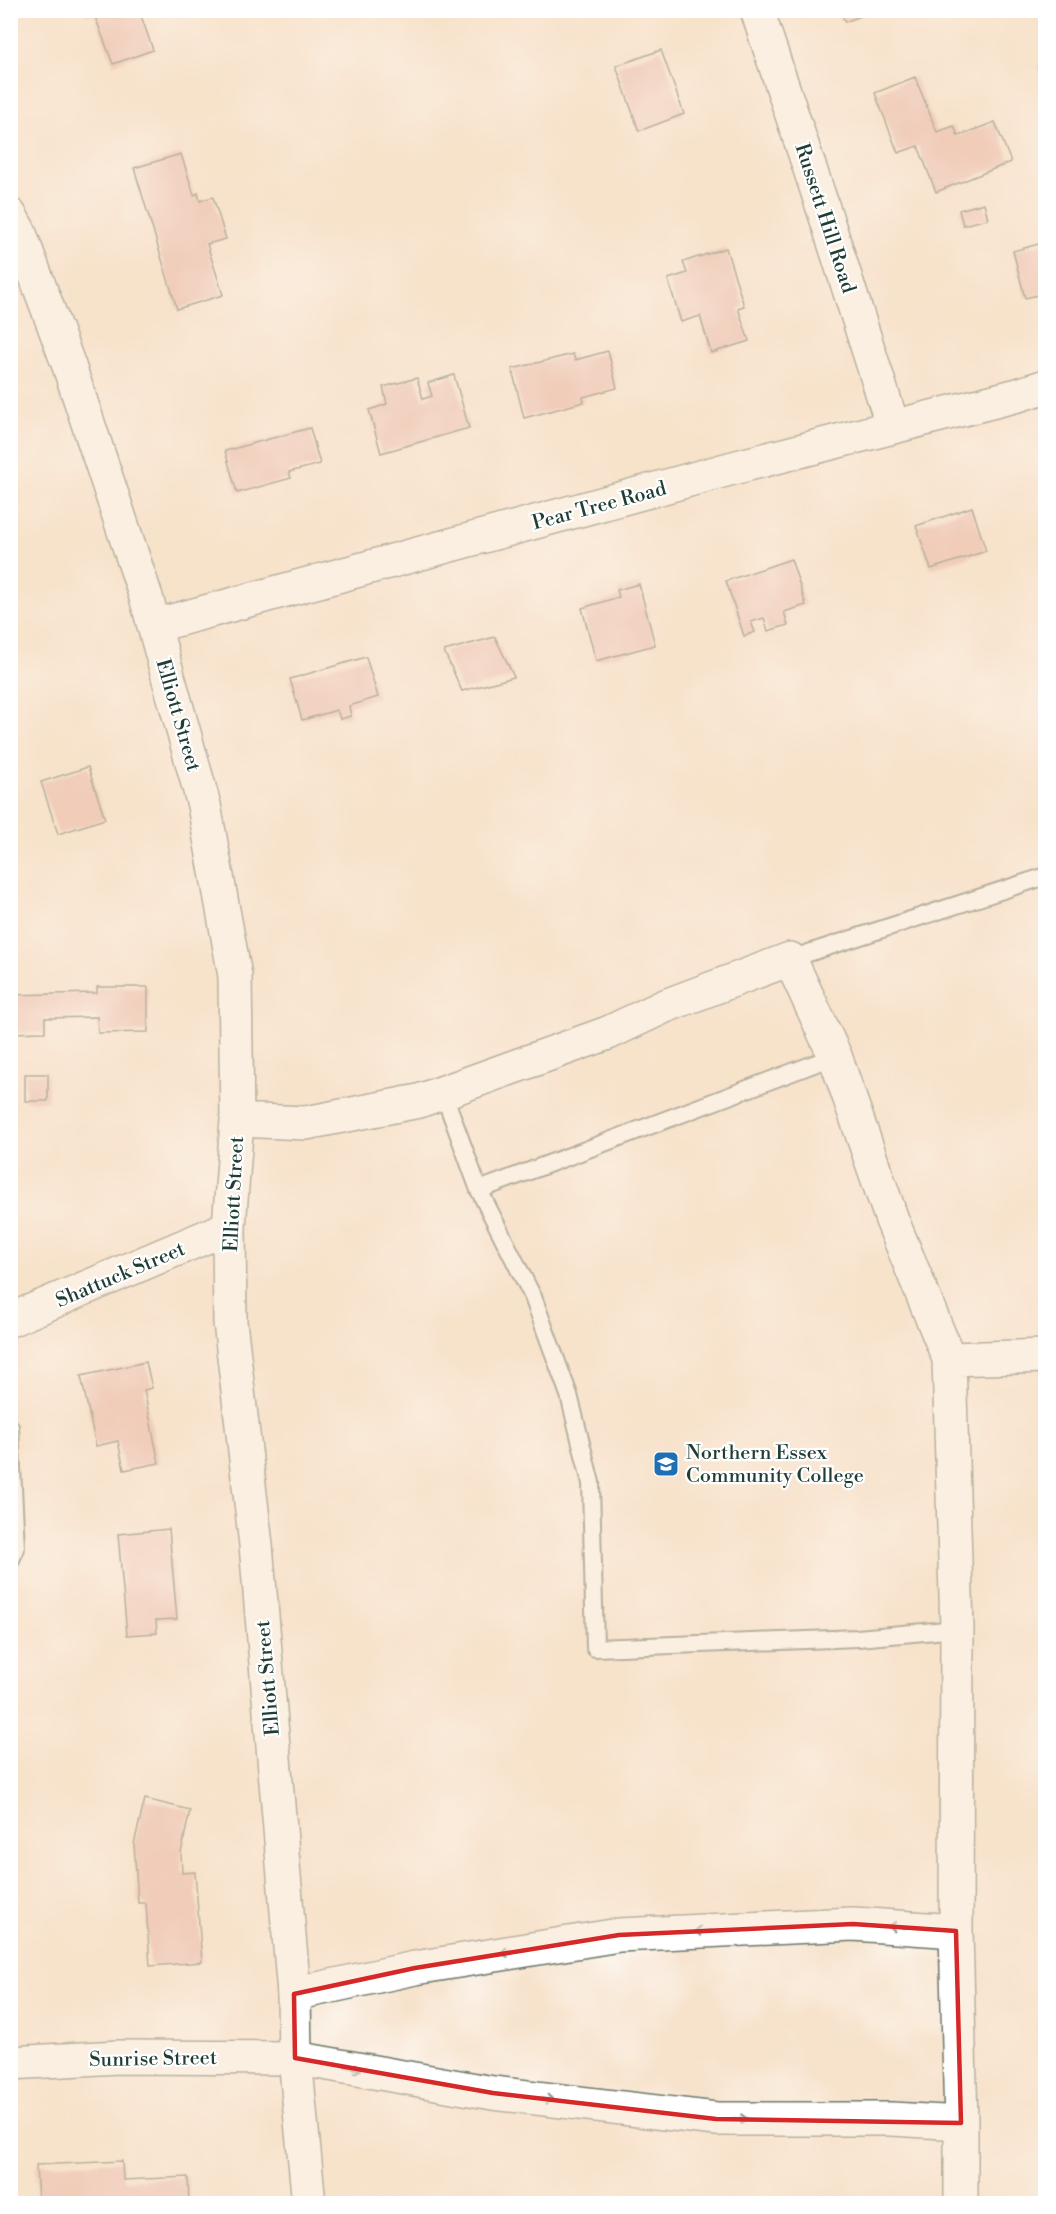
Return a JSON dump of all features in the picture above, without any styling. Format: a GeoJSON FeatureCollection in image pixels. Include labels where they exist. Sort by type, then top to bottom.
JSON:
{"type":"FeatureCollection","features":[{"type":"Feature","properties":{"kind":"street","name":"Russett Hill Road"},"geometry":{"type":"LineString","coordinates":[[757,10],[893,427]]}},
{"type":"Feature","properties":{"kind":"street","name":"Elliott Street"},"geometry":{"type":"LineString","coordinates":[[10,215],[19,231],[69,366],[154,626],[204,805],[235,976],[237,1120],[229,1227],[230,1322],[256,1545],[294,1994],[295,2058],[309,2204]]}},
{"type":"Feature","properties":{"kind":"street","name":"Pear Tree Road"},"geometry":{"type":"LineString","coordinates":[[154,626],[733,468],[1046,386]]}},
{"type":"Feature","properties":{"kind":"street"},"geometry":{"type":"LineString","coordinates":[[237,1120],[306,1123],[419,1101],[608,1033],[665,1006],[790,959],[835,1056],[892,1220],[949,1359],[957,1629],[956,1931],[962,2123],[961,2204]]}},
{"type":"Feature","properties":{"kind":"street","name":"Shattuck Street"},"geometry":{"type":"LineString","coordinates":[[10,1320],[229,1227]]}},
{"type":"Feature","properties":{"kind":"street"},"geometry":{"type":"LineString","coordinates":[[949,1359],[1046,1356]]}},
{"type":"Feature","properties":{"kind":"street"},"geometry":{"type":"LineString","coordinates":[[294,1994],[415,1968],[619,1935],[853,1924],[956,1931]]}},
{"type":"Feature","properties":{"kind":"street","name":"Sunrise Street"},"geometry":{"type":"LineString","coordinates":[[10,2063],[118,2057],[295,2058],[493,2093],[716,2120],[892,2120],[962,2123]]}},
{"type":"Feature","properties":{"kind":"lane"},"geometry":{"type":"LineString","coordinates":[[790,959],[1046,876]]}},
{"type":"Feature","properties":{"kind":"lane"},"geometry":{"type":"LineString","coordinates":[[479,1190],[835,1056]]}},
{"type":"Feature","properties":{"kind":"lane"},"geometry":{"type":"LineString","coordinates":[[443,1092],[479,1190],[533,1296],[568,1395],[591,1483],[595,1648],[858,1638],[957,1629]]}},
{"type":"Feature","properties":{"kind":"lane"},"geometry":{"type":"LineString","coordinates":[[10,1562],[16,1548],[11,1429]]}},
{"type":"Feature","properties":{"kind":"highlighted area"},"geometry":{"type":"Polygon","coordinates":[[[853,1924],[956,1931],[961,2123],[716,2119],[493,2093],[295,2058],[294,1994],[415,1968],[619,1935],[853,1924]]]}},
{"type":"Feature","properties":{"kind":"building"},"geometry":{"type":"Polygon","coordinates":[[[85,10],[139,10],[153,50],[113,64],[94,14],[87,16],[85,10]]]}},
{"type":"Feature","properties":{"kind":"building"},"geometry":{"type":"Polygon","coordinates":[[[840,10],[873,10],[873,11],[845,22],[840,10]]]}},
{"type":"Feature","properties":{"kind":"building"},"geometry":{"type":"Polygon","coordinates":[[[661,50],[684,114],[639,131],[616,66],[661,50]]]}},
{"type":"Feature","properties":{"kind":"building"},"geometry":{"type":"Polygon","coordinates":[[[1046,62],[1046,81],[1038,66],[1046,62]]]}},
{"type":"Feature","properties":{"kind":"building"},"geometry":{"type":"Polygon","coordinates":[[[915,77],[937,132],[954,126],[958,136],[995,122],[1011,162],[936,192],[918,146],[898,153],[875,93],[915,77]]]}},
{"type":"Feature","properties":{"kind":"building"},"geometry":{"type":"Polygon","coordinates":[[[181,154],[194,195],[198,193],[200,201],[213,197],[226,239],[207,244],[223,295],[177,309],[134,168],[181,154]]]}},
{"type":"Feature","properties":{"kind":"building"},"geometry":{"type":"Polygon","coordinates":[[[984,203],[988,219],[963,225],[959,210],[984,203]]]}},
{"type":"Feature","properties":{"kind":"building"},"geometry":{"type":"Polygon","coordinates":[[[1046,242],[1046,293],[1025,298],[1013,251],[1046,242]]]}},
{"type":"Feature","properties":{"kind":"building"},"geometry":{"type":"Polygon","coordinates":[[[726,248],[744,306],[738,308],[749,341],[711,353],[700,316],[681,322],[668,279],[687,273],[683,262],[726,248]]]}},
{"type":"Feature","properties":{"kind":"building"},"geometry":{"type":"Polygon","coordinates":[[[608,351],[617,388],[583,397],[584,402],[524,418],[512,369],[573,354],[575,360],[608,351]]]}},
{"type":"Feature","properties":{"kind":"building"},"geometry":{"type":"Polygon","coordinates":[[[454,375],[469,428],[381,453],[369,410],[387,404],[383,387],[417,378],[423,399],[432,396],[428,383],[454,375]]]}},
{"type":"Feature","properties":{"kind":"building"},"geometry":{"type":"Polygon","coordinates":[[[310,428],[320,464],[289,472],[291,478],[237,493],[225,451],[310,428]]]}},
{"type":"Feature","properties":{"kind":"building"},"geometry":{"type":"Polygon","coordinates":[[[972,507],[986,551],[931,569],[916,526],[972,507]]]}},
{"type":"Feature","properties":{"kind":"building"},"geometry":{"type":"Polygon","coordinates":[[[791,559],[806,605],[784,612],[788,625],[768,631],[764,618],[751,622],[755,632],[744,636],[726,581],[791,559]]]}},
{"type":"Feature","properties":{"kind":"building"},"geometry":{"type":"Polygon","coordinates":[[[639,584],[655,645],[596,661],[582,608],[619,597],[617,590],[639,584]]]}},
{"type":"Feature","properties":{"kind":"building"},"geometry":{"type":"Polygon","coordinates":[[[495,637],[514,677],[462,691],[444,651],[495,637]]]}},
{"type":"Feature","properties":{"kind":"building"},"geometry":{"type":"Polygon","coordinates":[[[366,657],[378,697],[349,706],[351,716],[340,719],[337,710],[302,720],[290,679],[366,657]]]}},
{"type":"Feature","properties":{"kind":"building"},"geometry":{"type":"Polygon","coordinates":[[[88,767],[105,819],[58,834],[41,782],[88,767]]]}},
{"type":"Feature","properties":{"kind":"building"},"geometry":{"type":"Polygon","coordinates":[[[97,987],[148,987],[148,1032],[98,1033],[97,1017],[45,1018],[45,1032],[10,1033],[10,995],[97,993],[97,987]]]}},
{"type":"Feature","properties":{"kind":"building"},"geometry":{"type":"Polygon","coordinates":[[[25,1074],[48,1074],[48,1101],[25,1101],[25,1074]]]}},
{"type":"Feature","properties":{"kind":"building"},"geometry":{"type":"Polygon","coordinates":[[[146,1362],[152,1388],[144,1390],[159,1463],[124,1470],[118,1441],[96,1446],[81,1376],[146,1362]]]}},
{"type":"Feature","properties":{"kind":"building"},"geometry":{"type":"Polygon","coordinates":[[[169,1529],[177,1619],[156,1620],[157,1633],[127,1635],[118,1534],[169,1529]]]}},
{"type":"Feature","properties":{"kind":"building"},"geometry":{"type":"Polygon","coordinates":[[[145,1799],[190,1810],[181,1853],[182,1873],[195,1872],[202,1962],[150,1966],[146,1903],[138,1903],[134,1844],[145,1799]]]}},
{"type":"Feature","properties":{"kind":"building"},"geometry":{"type":"Polygon","coordinates":[[[122,2161],[123,2180],[188,2177],[189,2204],[38,2204],[36,2165],[122,2161]]]}},
{"type":"Feature","properties":{"kind":"place","name":"Northern Essex Community College"},"geometry":{"type":"Point","coordinates":[666,1464]}}]}
